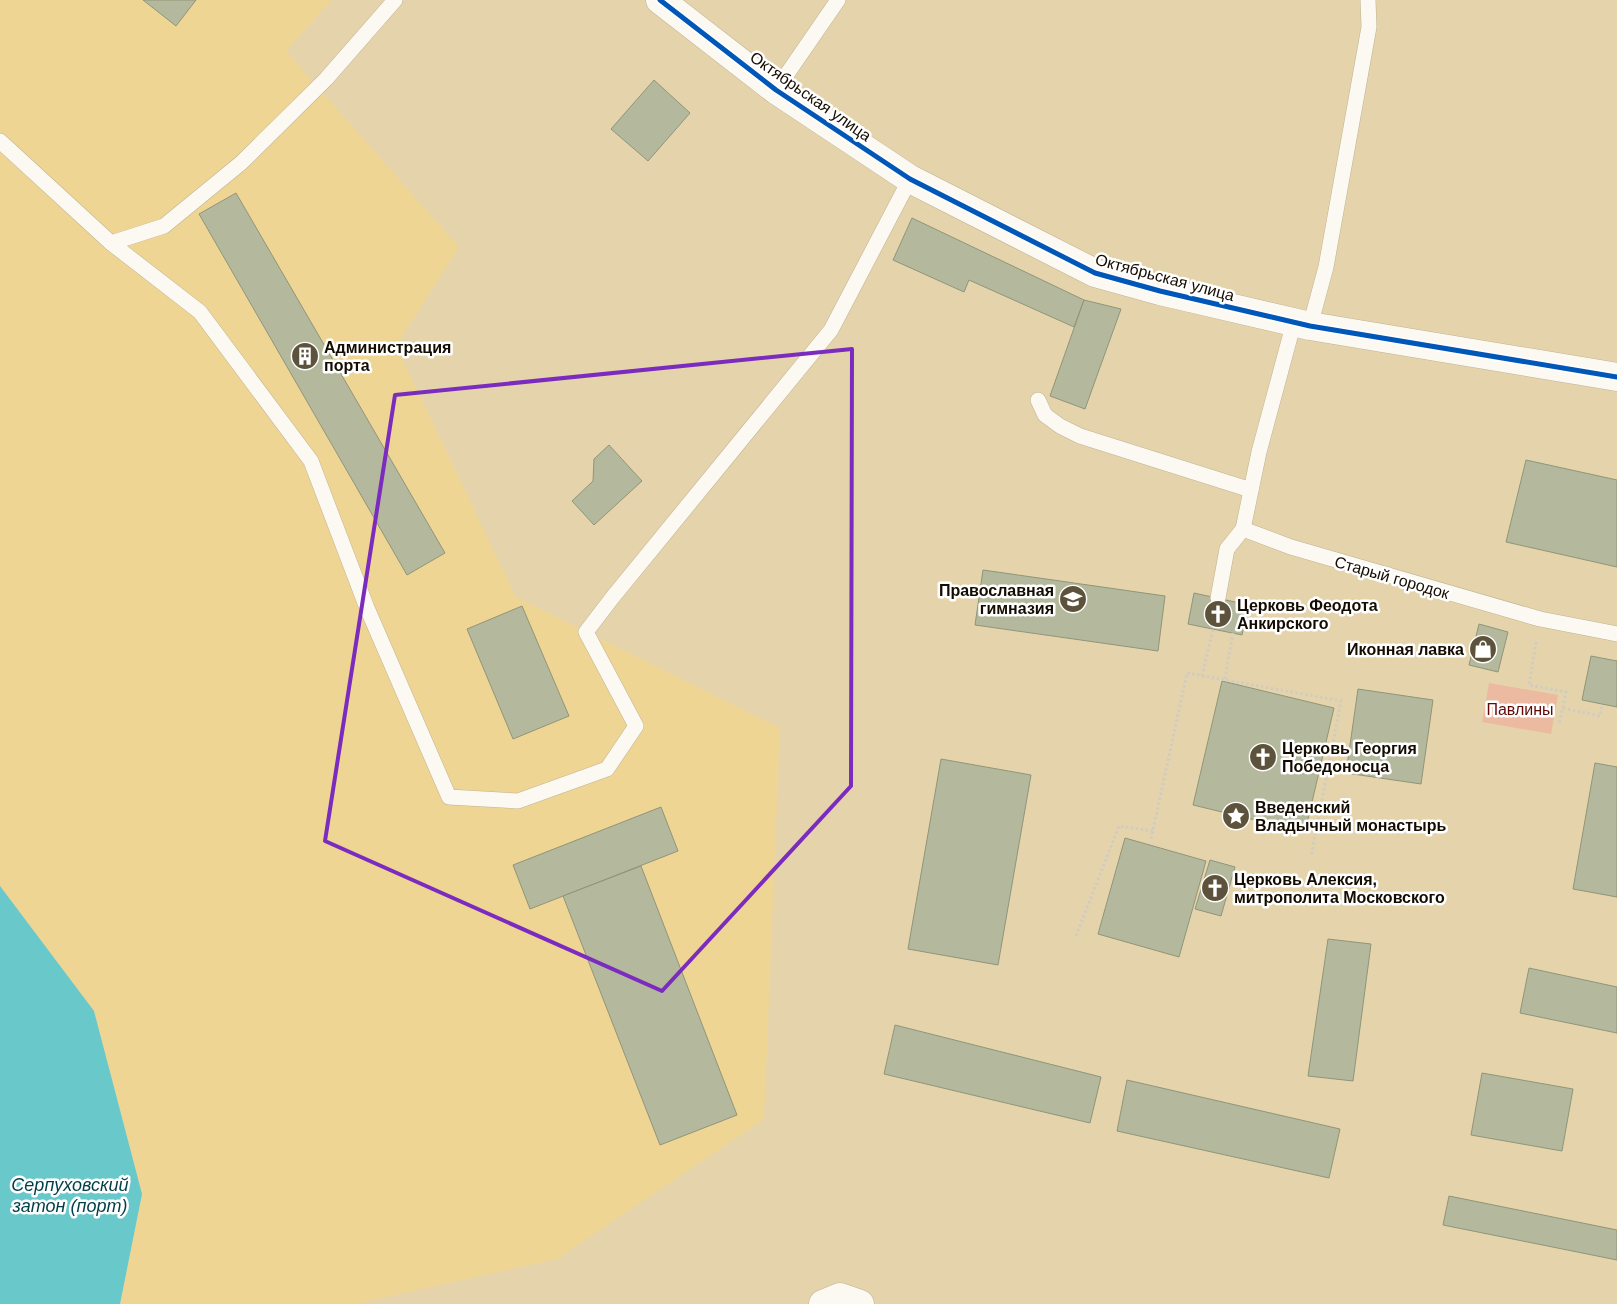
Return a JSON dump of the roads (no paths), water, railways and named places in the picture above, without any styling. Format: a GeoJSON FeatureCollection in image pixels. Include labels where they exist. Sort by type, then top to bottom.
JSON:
{"type":"FeatureCollection","features":[{"type":"Feature","properties":{"kind":"street","name":"Октябрьская улица"},"geometry":{"type":"LineString","coordinates":[[660,0],[776,90],[910,179],[1095,274],[1302,324],[1617,377]]}},
{"type":"Feature","properties":{"kind":"street"},"geometry":{"type":"LineString","coordinates":[[823,1304],[840,1297],[860,1304]]}},
{"type":"Feature","properties":{"kind":"lane"},"geometry":{"type":"LineString","coordinates":[[111,243],[164,226],[241,163],[326,79],[395,0]]}},
{"type":"Feature","properties":{"kind":"lane"},"geometry":{"type":"LineString","coordinates":[[776,90],[838,0]]}},
{"type":"Feature","properties":{"kind":"lane"},"geometry":{"type":"LineString","coordinates":[[1218,598],[1227,548],[1243,529],[1259,452],[1302,324],[1326,266],[1369,27],[1368,0]]}},
{"type":"Feature","properties":{"kind":"lane"},"geometry":{"type":"LineString","coordinates":[[0,141],[111,243],[200,312],[311,461],[367,608],[450,797],[518,801],[607,769],[636,726],[586,632],[831,330],[910,179]]}},
{"type":"Feature","properties":{"kind":"lane"},"geometry":{"type":"LineString","coordinates":[[1038,400],[1045,415],[1060,426],[1080,436],[1251,490]]}},
{"type":"Feature","properties":{"kind":"lane","name":"Старый городок"},"geometry":{"type":"LineString","coordinates":[[1243,529],[1291,547],[1540,619],[1617,634]]}},
{"type":"Feature","properties":{"kind":"water","name":"Серпуховский затон (порт)"},"geometry":{"type":"Polygon","coordinates":[[[0,886],[94,1011],[142,1194],[120,1304],[0,1304],[0,886]]]}},
{"type":"Feature","properties":{"kind":"place","name":"Администрация порта"},"geometry":{"type":"Point","coordinates":[305,356]}},
{"type":"Feature","properties":{"kind":"place","name":"Православная гимназия"},"geometry":{"type":"Point","coordinates":[1073,599]}},
{"type":"Feature","properties":{"kind":"place","name":"Церковь Феодота Анкирского"},"geometry":{"type":"Point","coordinates":[1218,614]}},
{"type":"Feature","properties":{"kind":"place","name":"Иконная лавка"},"geometry":{"type":"Point","coordinates":[1483,649]}},
{"type":"Feature","properties":{"kind":"place","name":"Церковь Георгия Победоносца"},"geometry":{"type":"Point","coordinates":[1263,757]}},
{"type":"Feature","properties":{"kind":"place","name":"Введенский Владычный монастырь"},"geometry":{"type":"Point","coordinates":[1236,816]}},
{"type":"Feature","properties":{"kind":"place","name":"Церковь Алексия, митрополита Московского"},"geometry":{"type":"Point","coordinates":[1215,888]}},
{"type":"Feature","properties":{"kind":"park label","name":"Павлины"},"geometry":{"type":"Point","coordinates":[1520,709]}}]}
